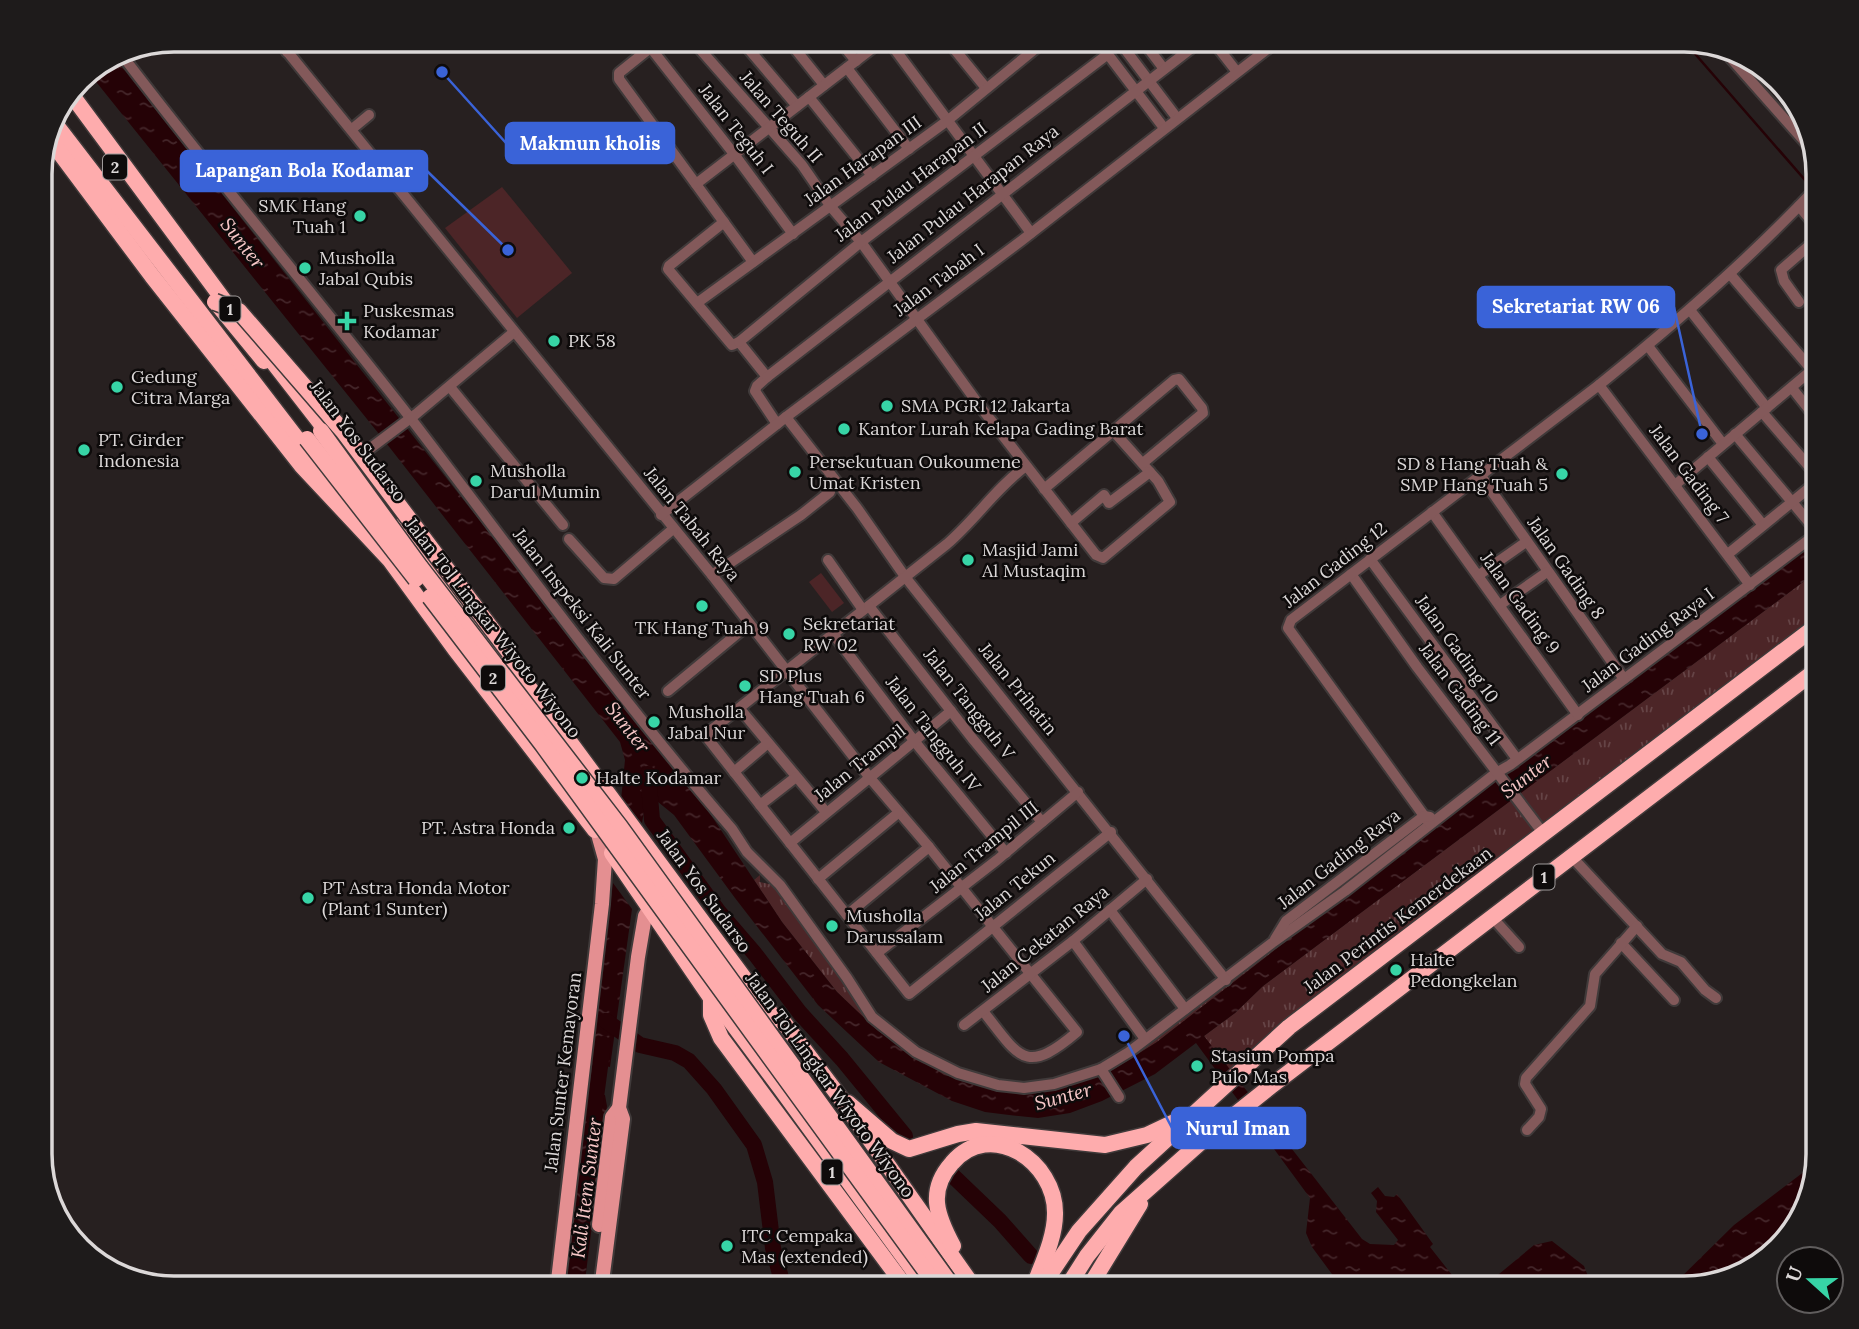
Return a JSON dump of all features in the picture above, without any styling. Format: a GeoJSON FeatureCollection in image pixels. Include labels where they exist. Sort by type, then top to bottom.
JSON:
{"type":"FeatureCollection","features":[{"type":"Feature","properties":{"kind":"highway","name":"Jalan Yos Sudarso"},"geometry":{"type":"LineString","coordinates":[[77,102],[217,293],[535,695],[769,1012],[783,1023],[846,1107],[966,1276]]}},
{"type":"Feature","properties":{"kind":"highway","name":"Jalan Tol Lingkar Wiyoto Wiyono"},"geometry":{"type":"LineString","coordinates":[[71,111],[215,302],[321,431],[420,567],[571,760],[945,1276]]}},
{"type":"Feature","properties":{"kind":"highway","name":"Jalan Tol Lingkar Wiyoto Wiyono"},"geometry":{"type":"LineString","coordinates":[[63,126],[544,745],[930,1276]]}},
{"type":"Feature","properties":{"kind":"highway","name":"1"},"geometry":{"type":"LineString","coordinates":[[61,131],[372,534],[455,649],[598,834],[612,858],[641,894],[711,999],[722,1020],[906,1276]]}},
{"type":"Feature","properties":{"kind":"highway"},"geometry":{"type":"LineString","coordinates":[[59,138],[316,471],[320,485]]}},
{"type":"Feature","properties":{"kind":"highway","name":"1"},"geometry":{"type":"LineString","coordinates":[[56,148],[175,306],[302,466],[382,550]]}},
{"type":"Feature","properties":{"kind":"highway"},"geometry":{"type":"LineString","coordinates":[[215,302],[227,304],[239,311],[343,430],[533,681],[535,695]]}},
{"type":"Feature","properties":{"kind":"highway"},"geometry":{"type":"LineString","coordinates":[[310,456],[322,458],[327,454],[330,447],[327,436]]}},
{"type":"Feature","properties":{"kind":"highway"},"geometry":{"type":"LineString","coordinates":[[372,534],[372,524],[376,519],[382,517],[390,520]]}},
{"type":"Feature","properties":{"kind":"highway","name":"Jalan Perintis Kemerdekaan"},"geometry":{"type":"LineString","coordinates":[[1046,1276],[1079,1231],[1136,1167],[1305,1014],[1806,634]]}},
{"type":"Feature","properties":{"kind":"highway","name":"1"},"geometry":{"type":"LineString","coordinates":[[1074,1276],[1121,1213],[1238,1111],[1806,678]]}},
{"type":"Feature","properties":{"kind":"highway"},"geometry":{"type":"LineString","coordinates":[[711,999],[711,1015],[721,1038],[898,1276]]}},
{"type":"Feature","properties":{"kind":"highway","name":"1"},"geometry":{"type":"LineString","coordinates":[[711,999],[727,1016],[918,1276]]}},
{"type":"Feature","properties":{"kind":"highway","name":"Jalan Yos Sudarso"},"geometry":{"type":"LineString","coordinates":[[769,1012],[774,1027],[808,1070],[955,1276]]}},
{"type":"Feature","properties":{"kind":"highway"},"geometry":{"type":"LineString","coordinates":[[782,1090],[799,1086],[808,1070]]}},
{"type":"Feature","properties":{"kind":"highway"},"geometry":{"type":"LineString","coordinates":[[846,1107],[852,1105],[900,1146],[916,1148],[964,1132],[987,1131],[1105,1145],[1148,1135],[1183,1118],[1208,1100]]}},
{"type":"Feature","properties":{"kind":"highway"},"geometry":{"type":"LineString","coordinates":[[968,1276],[947,1236],[936,1201],[941,1176],[961,1152],[972,1146],[993,1144],[1021,1152],[1033,1161],[1051,1188],[1055,1215],[1046,1276]]}},
{"type":"Feature","properties":{"kind":"highway"},"geometry":{"type":"LineString","coordinates":[[1097,1276],[1154,1185]]}},
{"type":"Feature","properties":{"kind":"main road","name":"Jalan Sunter Kemayoran"},"geometry":{"type":"LineString","coordinates":[[559,1276],[602,905],[612,858]]}},
{"type":"Feature","properties":{"kind":"main road"},"geometry":{"type":"LineString","coordinates":[[603,1276],[623,1119],[619,1108],[645,916],[650,908]]}},
{"type":"Feature","properties":{"kind":"main road"},"geometry":{"type":"LineString","coordinates":[[594,1276],[612,1117],[619,1108]]}},
{"type":"Feature","properties":{"kind":"street","name":"Jalan Tabah Raya"},"geometry":{"type":"LineString","coordinates":[[287,52],[712,575],[870,778],[929,847],[1077,1032],[1048,1055],[1032,1057],[1010,1047],[983,1011]]}},
{"type":"Feature","properties":{"kind":"street"},"geometry":{"type":"LineString","coordinates":[[645,52],[619,73],[619,79],[753,262]]}},
{"type":"Feature","properties":{"kind":"street","name":"Jalan Teguh I"},"geometry":{"type":"LineString","coordinates":[[661,52],[793,234]]}},
{"type":"Feature","properties":{"kind":"street","name":"Jalan Teguh II"},"geometry":{"type":"LineString","coordinates":[[702,52],[802,165],[942,356],[1100,558],[1106,557],[1168,505],[1169,498],[1146,468]]}},
{"type":"Feature","properties":{"kind":"street"},"geometry":{"type":"LineString","coordinates":[[751,52],[797,106]]}},
{"type":"Feature","properties":{"kind":"street"},"geometry":{"type":"LineString","coordinates":[[798,52],[824,85]]}},
{"type":"Feature","properties":{"kind":"street"},"geometry":{"type":"LineString","coordinates":[[846,52],[909,149]]}},
{"type":"Feature","properties":{"kind":"street"},"geometry":{"type":"LineString","coordinates":[[696,184],[869,52]]}},
{"type":"Feature","properties":{"kind":"street"},"geometry":{"type":"LineString","coordinates":[[895,52],[1031,233]]}},
{"type":"Feature","properties":{"kind":"street"},"geometry":{"type":"LineString","coordinates":[[957,52],[986,88]]}},
{"type":"Feature","properties":{"kind":"street","name":"Jalan Harapan III"},"geometry":{"type":"LineString","coordinates":[[697,303],[947,121],[1031,52]]}},
{"type":"Feature","properties":{"kind":"street"},"geometry":{"type":"LineString","coordinates":[[1127,52],[1177,118]]}},
{"type":"Feature","properties":{"kind":"street"},"geometry":{"type":"LineString","coordinates":[[1152,52],[1164,69]]}},
{"type":"Feature","properties":{"kind":"street","name":"Jalan Pulau Harapan Raya"},"geometry":{"type":"LineString","coordinates":[[767,377],[1186,52]]}},
{"type":"Feature","properties":{"kind":"street"},"geometry":{"type":"LineString","coordinates":[[1221,52],[1237,72]]}},
{"type":"Feature","properties":{"kind":"street","name":"Jalan Tabah I"},"geometry":{"type":"LineString","coordinates":[[661,514],[781,420],[1031,233],[1263,52]]}},
{"type":"Feature","properties":{"kind":"street"},"geometry":{"type":"LineString","coordinates":[[1108,54],[1164,128]]}},
{"type":"Feature","properties":{"kind":"street","name":"Jalan Pulau Harapan II"},"geometry":{"type":"LineString","coordinates":[[739,342],[861,242],[1108,54]]}},
{"type":"Feature","properties":{"kind":"street","name":"Jalan Inspeksi Kali Sunter"},"geometry":{"type":"LineString","coordinates":[[128,62],[230,196],[732,829],[747,852],[780,885],[872,1017],[916,1052],[958,1073],[998,1085],[1024,1088],[1102,1071],[1145,1039]]}},
{"type":"Feature","properties":{"kind":"street"},"geometry":{"type":"LineString","coordinates":[[1736,64],[1799,135]]}},
{"type":"Feature","properties":{"kind":"street"},"geometry":{"type":"LineString","coordinates":[[809,97],[872,176]]}},
{"type":"Feature","properties":{"kind":"street"},"geometry":{"type":"LineString","coordinates":[[352,129],[369,116]]}},
{"type":"Feature","properties":{"kind":"street","name":"Jalan Gading 12"},"geometry":{"type":"LineString","coordinates":[[1430,820],[1288,628],[1291,620],[1600,385],[1690,310],[1806,200]]}},
{"type":"Feature","properties":{"kind":"street"},"geometry":{"type":"LineString","coordinates":[[1803,203],[1806,208]]}},
{"type":"Feature","properties":{"kind":"street"},"geometry":{"type":"LineString","coordinates":[[724,222],[669,266],[670,272],[732,345],[739,342],[767,377]]}},
{"type":"Feature","properties":{"kind":"street"},"geometry":{"type":"LineString","coordinates":[[1799,302],[1784,281],[1781,270],[1806,248]]}},
{"type":"Feature","properties":{"kind":"street"},"geometry":{"type":"LineString","coordinates":[[1730,274],[1806,354]]}},
{"type":"Feature","properties":{"kind":"street"},"geometry":{"type":"LineString","coordinates":[[1690,310],[1806,462]]}},
{"type":"Feature","properties":{"kind":"street"},"geometry":{"type":"LineString","coordinates":[[352,462],[450,387],[514,332]]}},
{"type":"Feature","properties":{"kind":"street"},"geometry":{"type":"LineString","coordinates":[[1648,345],[1723,444]]}},
{"type":"Feature","properties":{"kind":"street"},"geometry":{"type":"LineString","coordinates":[[1675,485],[1806,376]]}},
{"type":"Feature","properties":{"kind":"street","name":"Jalan Prihatin"},"geometry":{"type":"LineString","coordinates":[[767,377],[755,391],[857,508],[906,578],[1111,832],[1226,980]]}},
{"type":"Feature","properties":{"kind":"street"},"geometry":{"type":"LineString","coordinates":[[1044,489],[1115,433],[1174,380],[1184,382],[1202,408],[1202,415],[1109,503],[1104,495],[1071,523]]}},
{"type":"Feature","properties":{"kind":"street","name":"Jalan Gading 7"},"geometry":{"type":"LineString","coordinates":[[1600,385],[1750,585]]}},
{"type":"Feature","properties":{"kind":"street"},"geometry":{"type":"LineString","coordinates":[[450,387],[563,525]]}},
{"type":"Feature","properties":{"kind":"street"},"geometry":{"type":"LineString","coordinates":[[1792,388],[1806,406]]}},
{"type":"Feature","properties":{"kind":"street"},"geometry":{"type":"LineString","coordinates":[[1115,433],[1146,468]]}},
{"type":"Feature","properties":{"kind":"street"},"geometry":{"type":"LineString","coordinates":[[1735,434],[1806,520]]}},
{"type":"Feature","properties":{"kind":"street"},"geometry":{"type":"LineString","coordinates":[[1707,457],[1762,525]]}},
{"type":"Feature","properties":{"kind":"street"},"geometry":{"type":"LineString","coordinates":[[877,953],[705,736],[962,531],[1002,486],[1026,466]]}},
{"type":"Feature","properties":{"kind":"street","name":"Jalan Gading 8"},"geometry":{"type":"LineString","coordinates":[[1481,476],[1624,679]]}},
{"type":"Feature","properties":{"kind":"street"},"geometry":{"type":"LineString","coordinates":[[1728,554],[1806,490]]}},
{"type":"Feature","properties":{"kind":"street"},"geometry":{"type":"LineString","coordinates":[[712,575],[830,492]]}},
{"type":"Feature","properties":{"kind":"street","name":"Jalan Gading 9"},"geometry":{"type":"LineString","coordinates":[[1433,512],[1578,715]]}},
{"type":"Feature","properties":{"kind":"street"},"geometry":{"type":"LineString","coordinates":[[569,539],[604,578],[614,579],[673,529]]}},
{"type":"Feature","properties":{"kind":"street"},"geometry":{"type":"LineString","coordinates":[[1479,575],[1526,542]]}},
{"type":"Feature","properties":{"kind":"street","name":"Jalan Gading Raya I"},"geometry":{"type":"LineString","coordinates":[[1497,774],[1806,542]]}},
{"type":"Feature","properties":{"kind":"street","name":"Jalan Gading 10"},"geometry":{"type":"LineString","coordinates":[[1370,559],[1517,759]]}},
{"type":"Feature","properties":{"kind":"street","name":"Jalan Tangguh V"},"geometry":{"type":"LineString","coordinates":[[828,560],[1042,822]]}},
{"type":"Feature","properties":{"kind":"street"},"geometry":{"type":"LineString","coordinates":[[1500,605],[1547,572]]}},
{"type":"Feature","properties":{"kind":"street","name":"Jalan Gading 11"},"geometry":{"type":"LineString","coordinates":[[1351,574],[1497,774],[1543,832]]}},
{"type":"Feature","properties":{"kind":"street"},"geometry":{"type":"LineString","coordinates":[[668,691],[750,624]]}},
{"type":"Feature","properties":{"kind":"street","name":"Jalan Tangguh IV"},"geometry":{"type":"LineString","coordinates":[[834,635],[915,742],[1006,853]]}},
{"type":"Feature","properties":{"kind":"street"},"geometry":{"type":"LineString","coordinates":[[740,709],[825,812]]}},
{"type":"Feature","properties":{"kind":"street","name":"Jalan Trampil"},"geometry":{"type":"LineString","coordinates":[[790,843],[951,710]]}},
{"type":"Feature","properties":{"kind":"street"},"geometry":{"type":"LineString","coordinates":[[734,772],[768,743]]}},
{"type":"Feature","properties":{"kind":"street","name":"Jalan Gading Raya"},"geometry":{"type":"LineString","coordinates":[[1145,1039],[1272,943],[1286,920],[1497,774]]}},
{"type":"Feature","properties":{"kind":"street"},"geometry":{"type":"LineString","coordinates":[[760,805],[796,777]]}},
{"type":"Feature","properties":{"kind":"street","name":"Jalan Trampil III"},"geometry":{"type":"LineString","coordinates":[[877,953],[1006,853],[1078,792]]}},
{"type":"Feature","properties":{"kind":"street"},"geometry":{"type":"LineString","coordinates":[[818,879],[898,813]]}},
{"type":"Feature","properties":{"kind":"street","name":"Jalan Tekun"},"geometry":{"type":"LineString","coordinates":[[877,953],[909,994],[1111,832]]}},
{"type":"Feature","properties":{"kind":"street"},"geometry":{"type":"LineString","coordinates":[[847,915],[929,847]]}},
{"type":"Feature","properties":{"kind":"street"},"geometry":{"type":"LineString","coordinates":[[1571,856],[1662,954],[1681,962],[1705,990],[1716,998]]}},
{"type":"Feature","properties":{"kind":"street","name":"Jalan Cekatan Raya"},"geometry":{"type":"LineString","coordinates":[[964,1025],[1073,941],[1147,879]]}},
{"type":"Feature","properties":{"kind":"street"},"geometry":{"type":"LineString","coordinates":[[1110,910],[1185,1009]]}},
{"type":"Feature","properties":{"kind":"street"},"geometry":{"type":"LineString","coordinates":[[1492,916],[1519,947]]}},
{"type":"Feature","properties":{"kind":"street"},"geometry":{"type":"LineString","coordinates":[[1527,1130],[1539,1116],[1541,1109],[1525,1084],[1526,1078],[1590,1006],[1595,974],[1637,926]]}},
{"type":"Feature","properties":{"kind":"street"},"geometry":{"type":"LineString","coordinates":[[1073,941],[1145,1039]]}},
{"type":"Feature","properties":{"kind":"street"},"geometry":{"type":"LineString","coordinates":[[1621,943],[1674,1000]]}},
{"type":"Feature","properties":{"kind":"street"},"geometry":{"type":"LineString","coordinates":[[1102,1071],[1118,1096]]}},
{"type":"Feature","properties":{"kind":"green space"},"geometry":{"type":"Polygon","coordinates":[[[502,187],[572,273],[517,318],[445,228],[502,187]]]}},
{"type":"Feature","properties":{"kind":"green space"},"geometry":{"type":"Polygon","coordinates":[[[1806,542],[1806,547],[1434,822],[1157,1042],[1114,1069],[1089,1078],[1056,1088],[1020,1092],[944,1075],[878,1031],[837,992],[782,922],[754,880],[760,875],[760,882],[769,884],[772,875],[847,978],[868,1012],[916,1052],[958,1073],[997,1085],[1038,1087],[1101,1069],[1128,1052],[1496,773],[1806,542]]]}},
{"type":"Feature","properties":{"kind":"green space"},"geometry":{"type":"Polygon","coordinates":[[[821,573],[844,603],[832,612],[809,582],[821,573]]]}},
{"type":"Feature","properties":{"kind":"green space"},"geometry":{"type":"Polygon","coordinates":[[[1806,580],[1806,631],[1234,1077],[1204,1036],[1235,1013],[1263,986],[1806,580]]]}},
{"type":"Feature","properties":{"kind":"water","name":"Sunter"},"geometry":{"type":"Polygon","coordinates":[[[121,66],[705,806],[782,922],[837,992],[878,1031],[944,1075],[1020,1092],[1089,1078],[1114,1069],[1157,1042],[1434,822],[1806,548],[1806,580],[1263,986],[1235,1013],[1204,1036],[1362,1239],[1370,1244],[1394,1245],[1398,1240],[1376,1212],[1377,1201],[1371,1193],[1378,1187],[1385,1196],[1394,1197],[1397,1194],[1433,1244],[1430,1247],[1453,1276],[1333,1276],[1312,1247],[1306,1233],[1310,1198],[1196,1043],[1155,1074],[1102,1101],[1070,1113],[1038,1118],[985,1112],[952,1101],[879,1062],[818,1005],[674,815],[647,793],[642,823],[621,800],[625,760],[620,742],[383,439],[96,82],[107,73],[121,66]]]}},
{"type":"Feature","properties":{"kind":"water"},"geometry":{"type":"Polygon","coordinates":[[[613,883],[632,909],[610,1067],[591,1063],[613,883]]]}},
{"type":"Feature","properties":{"kind":"water","name":"Kali Item Sunter"},"geometry":{"type":"Polygon","coordinates":[[[588,1091],[605,1095],[607,1106],[586,1276],[567,1276],[588,1091]]]}},
{"type":"Feature","properties":{"kind":"water"},"geometry":{"type":"Polygon","coordinates":[[[1805,1171],[1794,1208],[1781,1229],[1765,1246],[1738,1264],[1716,1272],[1682,1276],[1734,1225],[1805,1171]]]}},
{"type":"Feature","properties":{"kind":"water"},"geometry":{"type":"Polygon","coordinates":[[[1552,1241],[1584,1266],[1588,1276],[1497,1276],[1534,1245],[1552,1241]]]}},
{"type":"Feature","properties":{"kind":"waterway"},"geometry":{"type":"LineString","coordinates":[[1695,53],[1806,181]]}},
{"type":"Feature","properties":{"kind":"waterway"},"geometry":{"type":"LineString","coordinates":[[648,774],[652,820],[718,911],[800,1013],[905,1136]]}},
{"type":"Feature","properties":{"kind":"waterway"},"geometry":{"type":"LineString","coordinates":[[606,1021],[640,1045],[675,1053],[689,1061],[714,1089],[754,1145],[765,1182],[773,1248],[781,1276]]}},
{"type":"Feature","properties":{"kind":"waterway","name":"Kali Item Sunter"},"geometry":{"type":"LineString","coordinates":[[594,1112],[603,1044]]}},
{"type":"Feature","properties":{"kind":"waterway"},"geometry":{"type":"LineString","coordinates":[[952,1175],[1000,1221],[1031,1256]]}},
{"type":"Feature","properties":{"kind":"place","name":"Makmun kholis"},"geometry":{"type":"Point","coordinates":[442,72]}},
{"type":"Feature","properties":{"kind":"place","name":"SMK Hang Tuah 1"},"geometry":{"type":"Point","coordinates":[360,216]}},
{"type":"Feature","properties":{"kind":"place","name":"Lapangan Bola Kodamar"},"geometry":{"type":"Point","coordinates":[508,250]}},
{"type":"Feature","properties":{"kind":"place","name":"Musholla Jabal Qubis"},"geometry":{"type":"Point","coordinates":[305,268]}},
{"type":"Feature","properties":{"kind":"place","name":"Puskesmas Kodamar"},"geometry":{"type":"Point","coordinates":[347,321]}},
{"type":"Feature","properties":{"kind":"place","name":"PK 58"},"geometry":{"type":"Point","coordinates":[554,341]}},
{"type":"Feature","properties":{"kind":"place","name":"Gedung Citra Marga"},"geometry":{"type":"Point","coordinates":[117,387]}},
{"type":"Feature","properties":{"kind":"place","name":"SMA PGRI 12 Jakarta"},"geometry":{"type":"Point","coordinates":[887,406]}},
{"type":"Feature","properties":{"kind":"place","name":"Kantor Lurah Kelapa Gading Barat"},"geometry":{"type":"Point","coordinates":[844,429]}},
{"type":"Feature","properties":{"kind":"place","name":"Sekretariat RW 06"},"geometry":{"type":"Point","coordinates":[1702,434]}},
{"type":"Feature","properties":{"kind":"place","name":"PT. Girder Indonesia"},"geometry":{"type":"Point","coordinates":[84,450]}},
{"type":"Feature","properties":{"kind":"place","name":"Persekutuan Oukoumene Umat Kristen"},"geometry":{"type":"Point","coordinates":[795,472]}},
{"type":"Feature","properties":{"kind":"place","name":"SD 8 Hang Tuah & SMP Hang Tuah 5"},"geometry":{"type":"Point","coordinates":[1562,474]}},
{"type":"Feature","properties":{"kind":"place","name":"Musholla Darul Mumin"},"geometry":{"type":"Point","coordinates":[476,481]}},
{"type":"Feature","properties":{"kind":"place","name":"Masjid Jami Al Mustaqim"},"geometry":{"type":"Point","coordinates":[968,560]}},
{"type":"Feature","properties":{"kind":"place","name":"TK Hang Tuah 9"},"geometry":{"type":"Point","coordinates":[702,606]}},
{"type":"Feature","properties":{"kind":"place","name":"Sekretariat RW 02"},"geometry":{"type":"Point","coordinates":[789,634]}},
{"type":"Feature","properties":{"kind":"place","name":"SD Plus Hang Tuah 6"},"geometry":{"type":"Point","coordinates":[745,686]}},
{"type":"Feature","properties":{"kind":"place","name":"Musholla Jabal Nur"},"geometry":{"type":"Point","coordinates":[654,722]}},
{"type":"Feature","properties":{"kind":"place","name":"Halte Kodamar"},"geometry":{"type":"Point","coordinates":[582,778]}},
{"type":"Feature","properties":{"kind":"place","name":"PT. Astra Honda"},"geometry":{"type":"Point","coordinates":[569,828]}},
{"type":"Feature","properties":{"kind":"place","name":"PT Astra Honda Motor (Plant 1 Sunter)"},"geometry":{"type":"Point","coordinates":[308,898]}},
{"type":"Feature","properties":{"kind":"place","name":"Musholla Darussalam"},"geometry":{"type":"Point","coordinates":[832,926]}},
{"type":"Feature","properties":{"kind":"place","name":"Halte Pedongkelan"},"geometry":{"type":"Point","coordinates":[1396,970]}},
{"type":"Feature","properties":{"kind":"place","name":"Nurul Iman"},"geometry":{"type":"Point","coordinates":[1124,1036]}},
{"type":"Feature","properties":{"kind":"place","name":"Stasiun Pompa Pulo Mas"},"geometry":{"type":"Point","coordinates":[1197,1066]}},
{"type":"Feature","properties":{"kind":"place","name":"ITC Cempaka Mas (extended)"},"geometry":{"type":"Point","coordinates":[727,1246]}}]}
